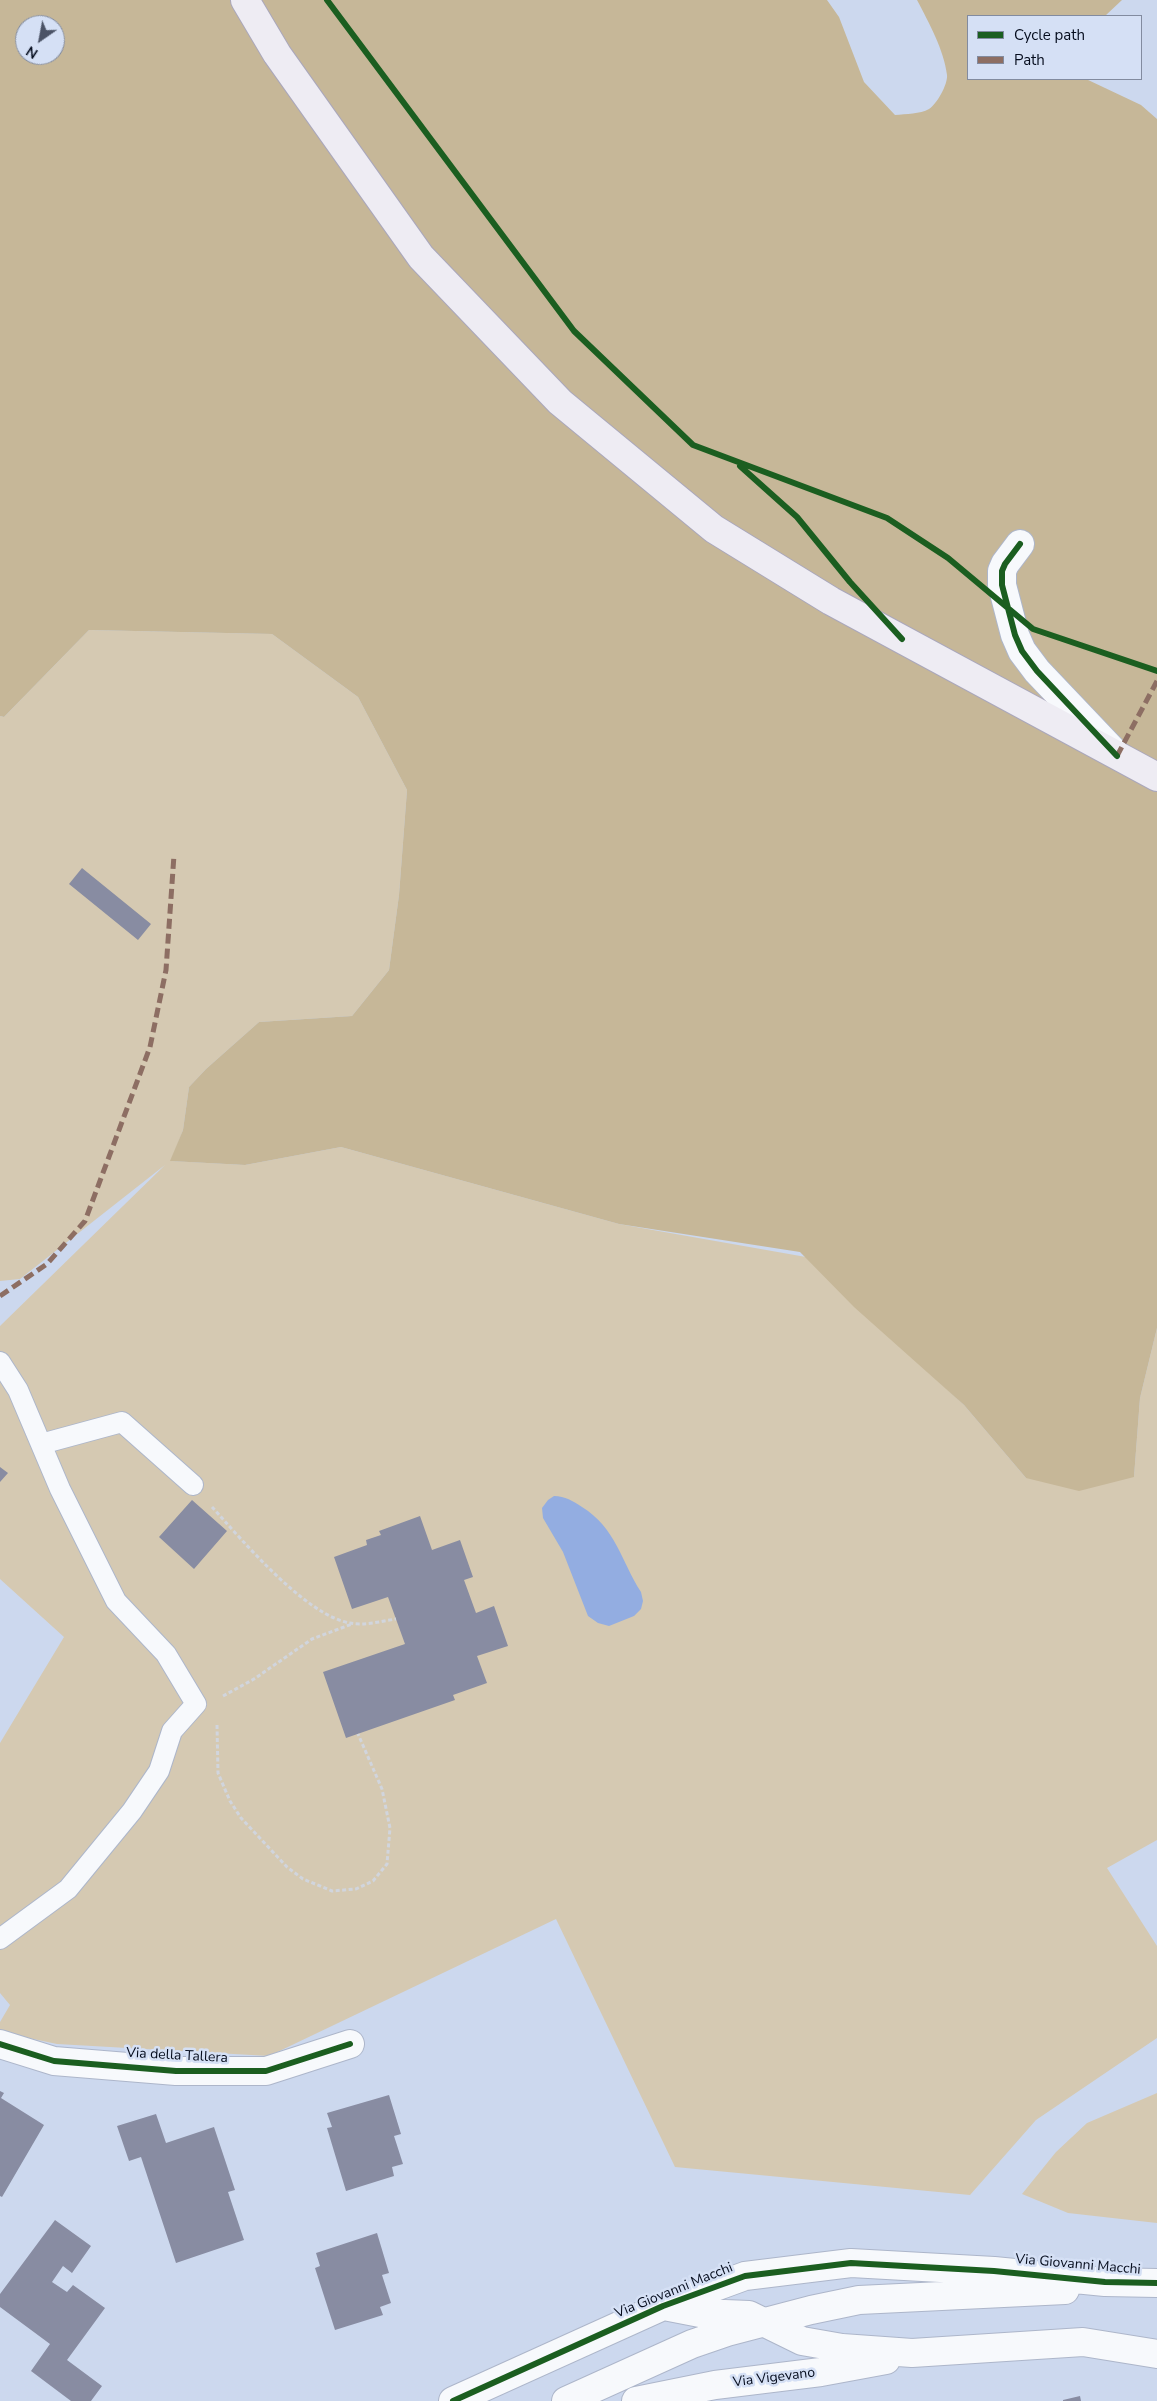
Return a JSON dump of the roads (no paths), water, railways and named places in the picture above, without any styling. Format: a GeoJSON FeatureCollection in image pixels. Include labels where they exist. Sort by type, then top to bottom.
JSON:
{"type":"FeatureCollection","features":[{"type":"Feature","properties":{"kind":"main road"},"geometry":{"type":"LineString","coordinates":[[245,0],[277,54],[421,257],[560,402],[714,529],[831,601],[1157,778]]}},
{"type":"Feature","properties":{"kind":"street"},"geometry":{"type":"LineString","coordinates":[[1020,544],[1005,564],[1002,571],[1002,585],[1022,651],[1037,671],[1117,756]]}},
{"type":"Feature","properties":{"kind":"street","name":"Via della Tallera"},"geometry":{"type":"LineString","coordinates":[[0,2044],[54,2060],[176,2071],[266,2071],[350,2044]]}},
{"type":"Feature","properties":{"kind":"street","name":"Via Giovanni Macchi"},"geometry":{"type":"LineString","coordinates":[[454,2401],[663,2306],[744,2276],[851,2263],[994,2270],[1105,2282],[1157,2283]]}},
{"type":"Feature","properties":{"kind":"street","name":"Via Giovanni Macchi"},"geometry":{"type":"LineString","coordinates":[[566,2401],[692,2344],[766,2322],[859,2300],[1068,2290],[1105,2282]]}},
{"type":"Feature","properties":{"kind":"street","name":"Via Vigevano"},"geometry":{"type":"LineString","coordinates":[[663,2306],[700,2313],[749,2316],[766,2322],[781,2333],[802,2341],[842,2348],[912,2353],[1084,2342],[1157,2354]]}},
{"type":"Feature","properties":{"kind":"street","name":"Via Vigevano"},"geometry":{"type":"LineString","coordinates":[[636,2401],[715,2385],[874,2363],[912,2353]]}},
{"type":"Feature","properties":{"kind":"lane"},"geometry":{"type":"LineString","coordinates":[[0,1362],[18,1390],[60,1489],[116,1601],[166,1654],[196,1704],[172,1731],[159,1771],[132,1811],[68,1889],[0,1939]]}},
{"type":"Feature","properties":{"kind":"lane"},"geometry":{"type":"LineString","coordinates":[[41,1444],[122,1422],[193,1486]]}},
{"type":"Feature","properties":{"kind":"water"},"geometry":{"type":"Polygon","coordinates":[[[554,1496],[565,1498],[582,1507],[603,1525],[610,1535],[641,1592],[643,1601],[641,1609],[634,1616],[609,1626],[598,1623],[588,1616],[563,1552],[543,1518],[542,1508],[554,1496]]]}}]}
